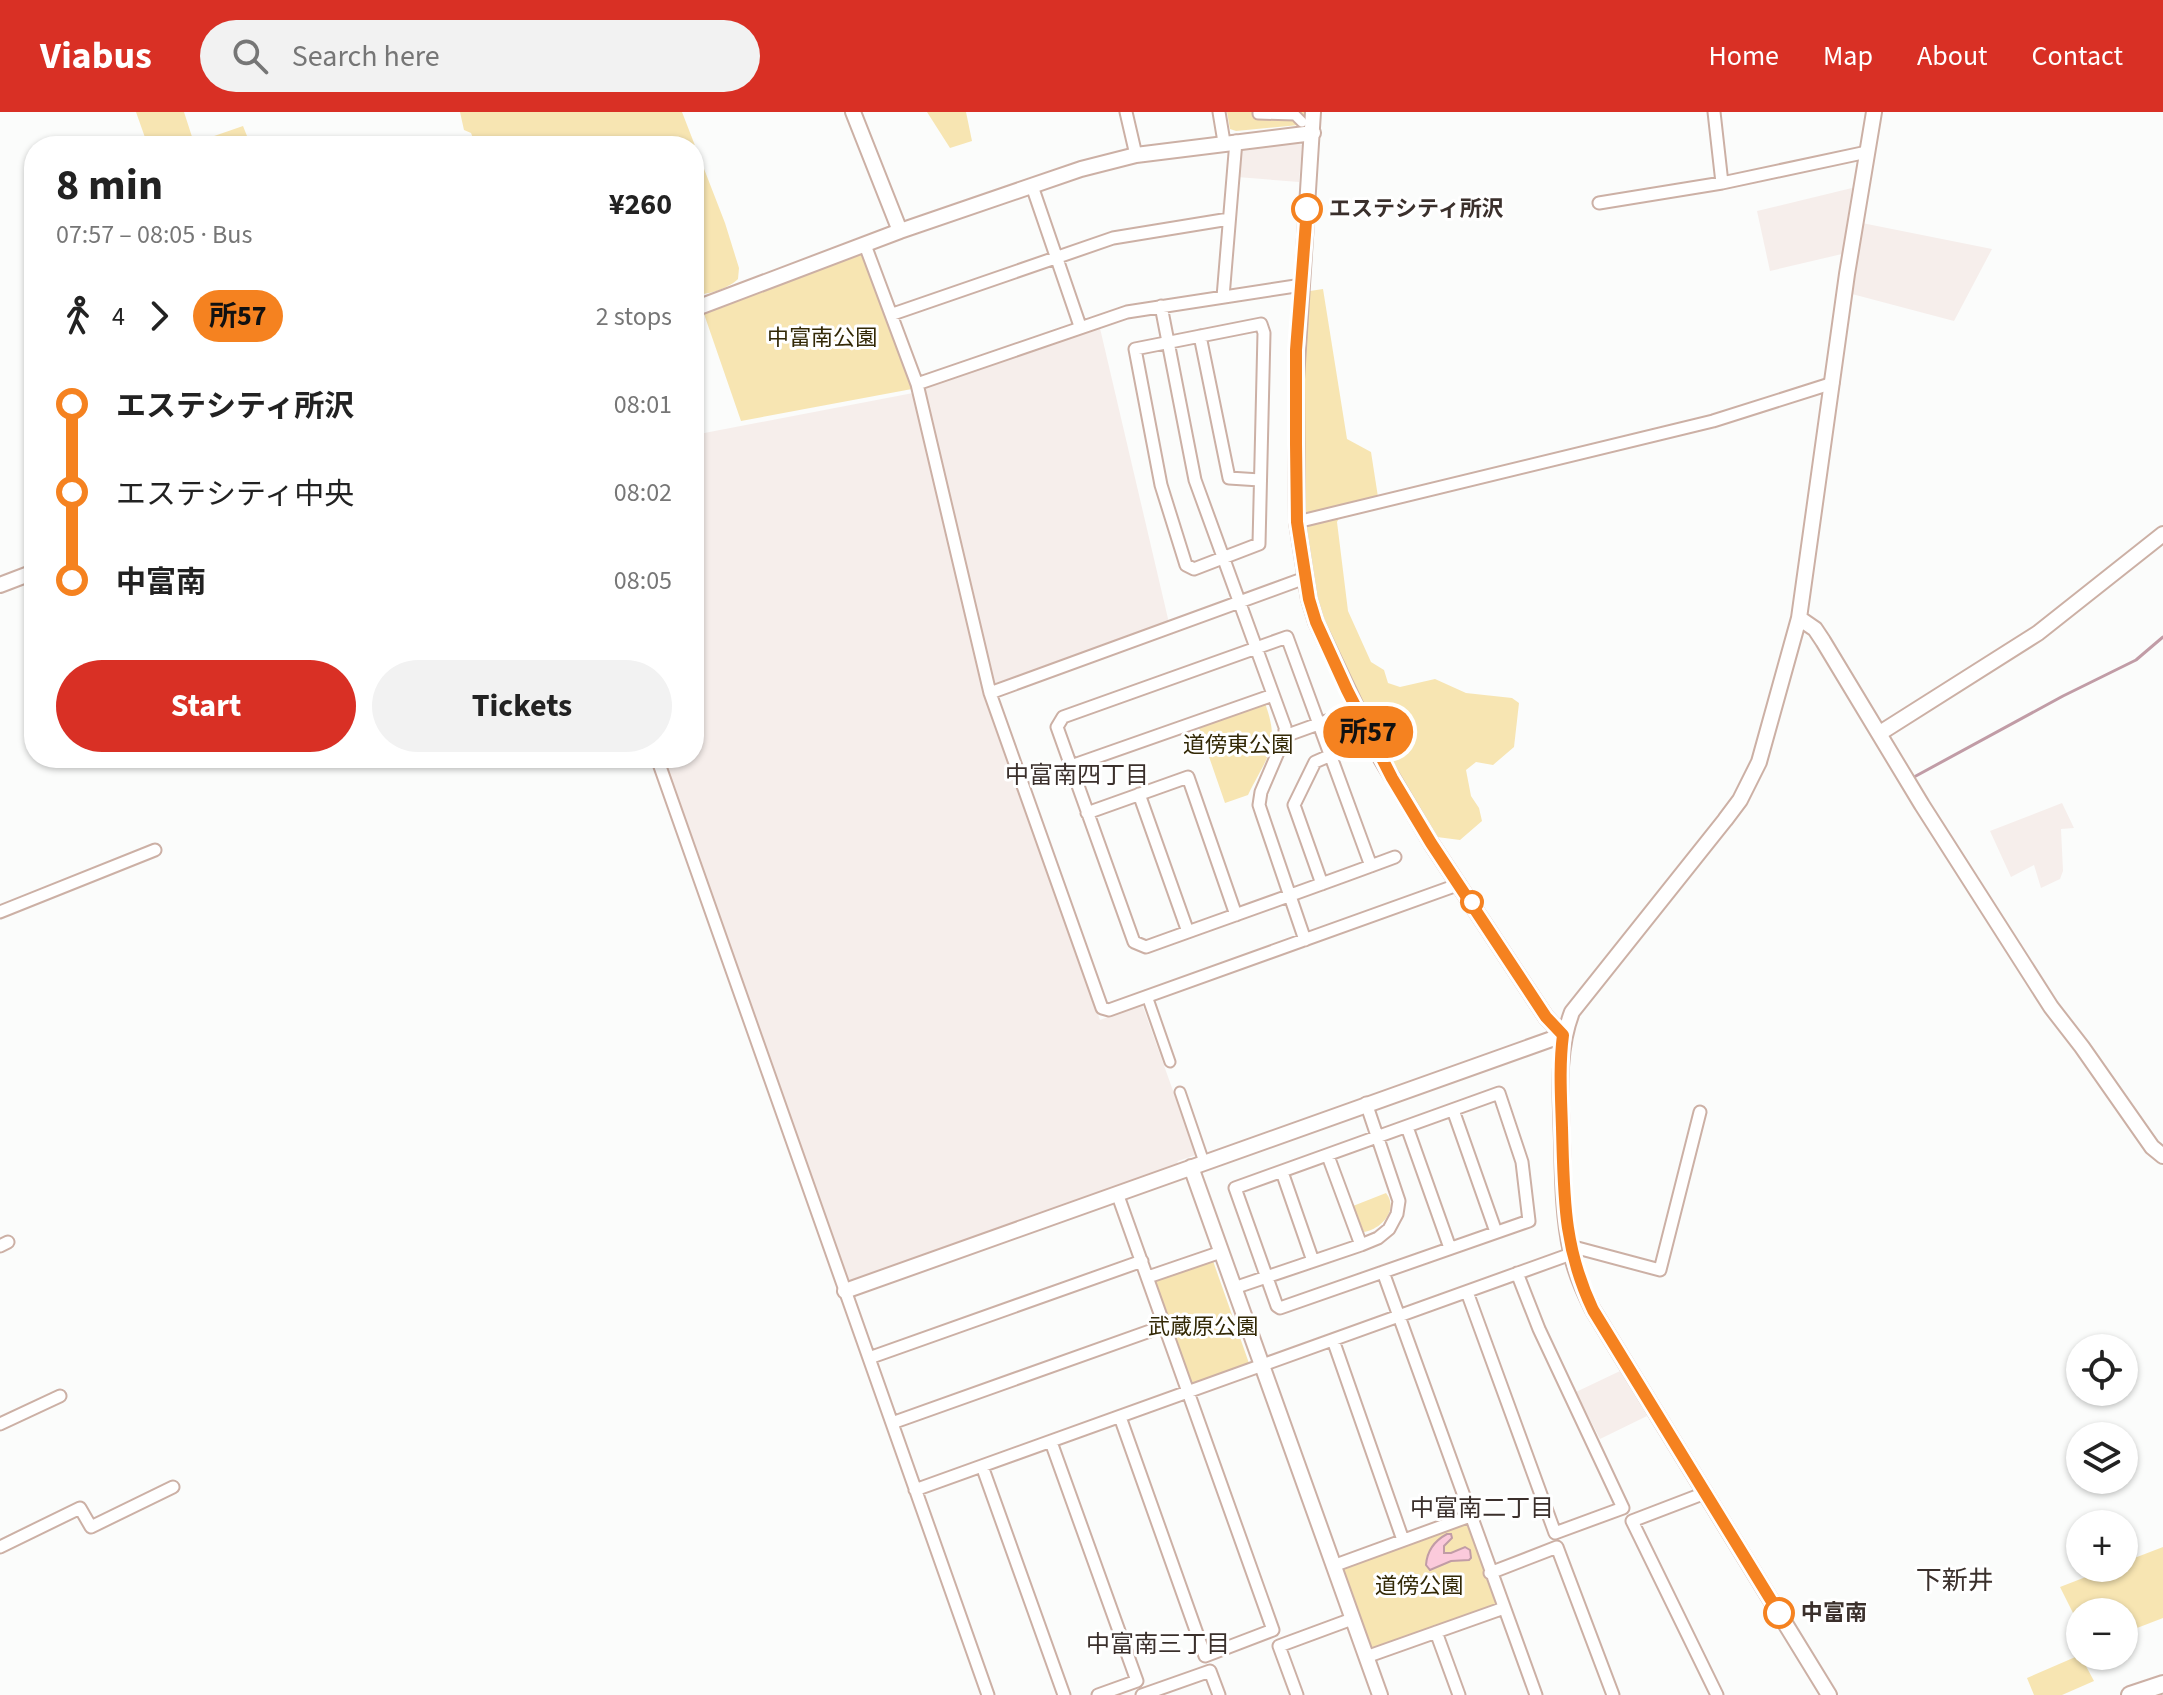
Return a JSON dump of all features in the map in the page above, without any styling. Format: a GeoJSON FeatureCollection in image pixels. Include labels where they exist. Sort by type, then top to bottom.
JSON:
{"type":"FeatureCollection","features":[{"type":"Feature","properties":{"kind":"main road"},"geometry":{"type":"LineString","coordinates":[[2130,1695],[2163,1684]]}},
{"type":"Feature","properties":{"kind":"street"},"geometry":{"type":"LineString","coordinates":[[853,112],[900,231]]}},
{"type":"Feature","properties":{"kind":"street"},"geometry":{"type":"LineString","coordinates":[[1126,112],[1136,155]]}},
{"type":"Feature","properties":{"kind":"street"},"geometry":{"type":"LineString","coordinates":[[1219,112],[1230,142],[1229,219],[1223,297]]}},
{"type":"Feature","properties":{"kind":"street"},"geometry":{"type":"LineString","coordinates":[[1258,112],[1308,117],[1313,133],[1296,350],[1297,522],[1305,578],[1316,622],[1357,710],[1404,799],[1546,1017],[1563,1035]]}},
{"type":"Feature","properties":{"kind":"street"},"geometry":{"type":"LineString","coordinates":[[1714,112],[1722,183]]}},
{"type":"Feature","properties":{"kind":"street"},"geometry":{"type":"LineString","coordinates":[[1829,1695],[1593,1310],[1570,1250],[1564,1205],[1560,1062],[1563,1035],[1572,1012],[1740,800],[1759,762],[1799,618],[1874,112]]}},
{"type":"Feature","properties":{"kind":"street"},"geometry":{"type":"LineString","coordinates":[[704,305],[900,231],[1081,169],[1136,155],[1313,133]]}},
{"type":"Feature","properties":{"kind":"street"},"geometry":{"type":"LineString","coordinates":[[1599,203],[1722,183],[1867,152]]}},
{"type":"Feature","properties":{"kind":"street"},"geometry":{"type":"LineString","coordinates":[[1032,186],[1080,326]]}},
{"type":"Feature","properties":{"kind":"street"},"geometry":{"type":"LineString","coordinates":[[893,314],[1113,238],[1229,219]]}},
{"type":"Feature","properties":{"kind":"street"},"geometry":{"type":"LineString","coordinates":[[865,245],[917,384],[990,693],[1102,1008],[1109,1010],[1460,884]]}},
{"type":"Feature","properties":{"kind":"street"},"geometry":{"type":"LineString","coordinates":[[917,384],[1127,312],[1302,285]]}},
{"type":"Feature","properties":{"kind":"street"},"geometry":{"type":"LineString","coordinates":[[1161,306],[1195,480],[1285,727],[1285,736],[1261,792],[1259,805],[1305,940]]}},
{"type":"Feature","properties":{"kind":"street"},"geometry":{"type":"LineString","coordinates":[[1261,324],[1264,333],[1259,544],[1194,569],[1186,565],[1161,485],[1135,349],[1168,341],[1261,324]]}},
{"type":"Feature","properties":{"kind":"street"},"geometry":{"type":"LineString","coordinates":[[1200,336],[1229,478],[1260,480]]}},
{"type":"Feature","properties":{"kind":"street"},"geometry":{"type":"LineString","coordinates":[[1297,522],[1713,421],[1833,383]]}},
{"type":"Feature","properties":{"kind":"street"},"geometry":{"type":"LineString","coordinates":[[1880,733],[2038,633],[2163,534]]}},
{"type":"Feature","properties":{"kind":"street"},"geometry":{"type":"LineString","coordinates":[[0,585],[24,576]]}},
{"type":"Feature","properties":{"kind":"street"},"geometry":{"type":"LineString","coordinates":[[990,693],[1305,578]]}},
{"type":"Feature","properties":{"kind":"street"},"geometry":{"type":"LineString","coordinates":[[1799,618],[1815,629],[1922,805],[2051,1007],[2147,1141],[2163,1156]]}},
{"type":"Feature","properties":{"kind":"street"},"geometry":{"type":"LineString","coordinates":[[1371,866],[1287,637],[1063,717],[1057,727],[1134,942],[1146,947],[1322,884],[1371,866],[1395,857]]}},
{"type":"Feature","properties":{"kind":"street"},"geometry":{"type":"LineString","coordinates":[[1071,766],[1273,695]]}},
{"type":"Feature","properties":{"kind":"street"},"geometry":{"type":"LineString","coordinates":[[1285,736],[1357,710]]}},
{"type":"Feature","properties":{"kind":"street"},"geometry":{"type":"LineString","coordinates":[[1322,884],[1294,805],[1315,762],[1331,755]]}},
{"type":"Feature","properties":{"kind":"street"},"geometry":{"type":"LineString","coordinates":[[661,768],[988,1695]]}},
{"type":"Feature","properties":{"kind":"street"},"geometry":{"type":"LineString","coordinates":[[1087,813],[1188,777],[1236,915]]}},
{"type":"Feature","properties":{"kind":"street"},"geometry":{"type":"LineString","coordinates":[[1139,794],[1188,932]]}},
{"type":"Feature","properties":{"kind":"street"},"geometry":{"type":"LineString","coordinates":[[0,912],[155,850]]}},
{"type":"Feature","properties":{"kind":"street"},"geometry":{"type":"LineString","coordinates":[[1147,996],[1170,1062]]}},
{"type":"Feature","properties":{"kind":"street"},"geometry":{"type":"LineString","coordinates":[[845,1291],[1563,1035]]}},
{"type":"Feature","properties":{"kind":"street"},"geometry":{"type":"LineString","coordinates":[[1180,1092],[1221,1252],[1380,1695]]}},
{"type":"Feature","properties":{"kind":"street"},"geometry":{"type":"LineString","coordinates":[[1499,1093],[1522,1162],[1529,1221],[1280,1308],[1277,1306],[1235,1188],[1407,1127],[1499,1093]]}},
{"type":"Feature","properties":{"kind":"street"},"geometry":{"type":"LineString","coordinates":[[1234,1288],[1361,1245],[1389,1229],[1399,1207],[1398,1193],[1366,1103]]}},
{"type":"Feature","properties":{"kind":"street"},"geometry":{"type":"LineString","coordinates":[[1453,1110],[1496,1232]]}},
{"type":"Feature","properties":{"kind":"street"},"geometry":{"type":"LineString","coordinates":[[915,1490],[1399,1317],[1570,1250],[1660,1270],[1700,1112]]}},
{"type":"Feature","properties":{"kind":"street"},"geometry":{"type":"LineString","coordinates":[[1407,1127],[1450,1248]]}},
{"type":"Feature","properties":{"kind":"street"},"geometry":{"type":"LineString","coordinates":[[1328,1156],[1361,1245]]}},
{"type":"Feature","properties":{"kind":"street"},"geometry":{"type":"LineString","coordinates":[[1282,1172],[1313,1261]]}},
{"type":"Feature","properties":{"kind":"street"},"geometry":{"type":"LineString","coordinates":[[1117,1193],[1273,1630],[1205,1656],[1120,1417]]}},
{"type":"Feature","properties":{"kind":"street"},"geometry":{"type":"LineString","coordinates":[[1148,1277],[1221,1252]]}},
{"type":"Feature","properties":{"kind":"street"},"geometry":{"type":"LineString","coordinates":[[869,1358],[1142,1261]]}},
{"type":"Feature","properties":{"kind":"street"},"geometry":{"type":"LineString","coordinates":[[1383,1272],[1536,1695]]}},
{"type":"Feature","properties":{"kind":"street"},"geometry":{"type":"LineString","coordinates":[[1467,1292],[1555,1533],[1623,1508],[1539,1329],[1517,1273]]}},
{"type":"Feature","properties":{"kind":"street"},"geometry":{"type":"LineString","coordinates":[[892,1423],[1164,1326]]}},
{"type":"Feature","properties":{"kind":"street"},"geometry":{"type":"LineString","coordinates":[[1333,1340],[1403,1540]]}},
{"type":"Feature","properties":{"kind":"street"},"geometry":{"type":"LineString","coordinates":[[0,1424],[60,1396]]}},
{"type":"Feature","properties":{"kind":"street"},"geometry":{"type":"LineString","coordinates":[[1051,1442],[1137,1681],[1098,1695]]}},
{"type":"Feature","properties":{"kind":"street"},"geometry":{"type":"LineString","coordinates":[[982,1466],[1064,1695]]}},
{"type":"Feature","properties":{"kind":"street"},"geometry":{"type":"LineString","coordinates":[[0,1547],[80,1508],[91,1527],[173,1487]]}},
{"type":"Feature","properties":{"kind":"street"},"geometry":{"type":"LineString","coordinates":[[1705,1493],[1632,1521],[1717,1695]]}},
{"type":"Feature","properties":{"kind":"street"},"geometry":{"type":"LineString","coordinates":[[1333,1566],[1470,1516]]}},
{"type":"Feature","properties":{"kind":"street"},"geometry":{"type":"LineString","coordinates":[[1490,1573],[1557,1547],[1613,1695]]}},
{"type":"Feature","properties":{"kind":"street"},"geometry":{"type":"LineString","coordinates":[[1366,1657],[1504,1608]]}},
{"type":"Feature","properties":{"kind":"street"},"geometry":{"type":"LineString","coordinates":[[1297,1695],[1279,1646],[1352,1619]]}},
{"type":"Feature","properties":{"kind":"street"},"geometry":{"type":"LineString","coordinates":[[1436,1632],[1459,1695]]}},
{"type":"Feature","properties":{"kind":"street"},"geometry":{"type":"LineString","coordinates":[[1142,1695],[1210,1671],[1219,1695]]}},
{"type":"Feature","properties":{"kind":"shaded area"},"geometry":{"type":"Polygon","coordinates":[[[1302,145],[1299,182],[1237,177],[1239,151],[1242,148],[1302,145]]]}},
{"type":"Feature","properties":{"kind":"shaded area"},"geometry":{"type":"Polygon","coordinates":[[[1852,188],[1842,254],[1770,271],[1757,211],[1852,188]]]}},
{"type":"Feature","properties":{"kind":"shaded area"},"geometry":{"type":"Polygon","coordinates":[[[1862,223],[1992,249],[1954,321],[1852,294],[1862,223]]]}},
{"type":"Feature","properties":{"kind":"shaded area"},"geometry":{"type":"Polygon","coordinates":[[[1099,324],[1169,623],[996,686],[991,683],[923,390],[925,386],[1099,324]]]}},
{"type":"Feature","properties":{"kind":"shaded area"},"geometry":{"type":"Polygon","coordinates":[[[913,393],[984,694],[1100,1020],[1142,1004],[1196,1155],[1178,1161],[1176,1166],[846,1284],[665,768],[704,768],[704,433],[913,393]]]}},
{"type":"Feature","properties":{"kind":"shaded area"},"geometry":{"type":"Polygon","coordinates":[[[2062,803],[2074,828],[2061,829],[2063,871],[2060,879],[2041,888],[2034,865],[2011,877],[1990,831],[2062,803]]]}},
{"type":"Feature","properties":{"kind":"shaded area"},"geometry":{"type":"Polygon","coordinates":[[[1620,1371],[1647,1416],[1600,1439],[1576,1392],[1620,1371]]]}},
{"type":"Feature","properties":{"kind":"shaded area"},"geometry":{"type":"Polygon","coordinates":[[[1447,1534],[1451,1534],[1452,1538],[1444,1546],[1444,1553],[1465,1547],[1470,1550],[1471,1558],[1451,1561],[1430,1570],[1426,1565],[1430,1551],[1447,1534]]]}},
{"type":"Feature","properties":{"kind":"green space"},"geometry":{"type":"Polygon","coordinates":[[[136,112],[184,112],[192,136],[144,136],[136,112]]]}},
{"type":"Feature","properties":{"kind":"green space"},"geometry":{"type":"Polygon","coordinates":[[[460,112],[682,112],[691,136],[472,136],[464,130],[460,112]]]}},
{"type":"Feature","properties":{"kind":"green space"},"geometry":{"type":"Polygon","coordinates":[[[927,112],[966,112],[972,141],[950,148],[927,112]]]}},
{"type":"Feature","properties":{"kind":"green space"},"geometry":{"type":"Polygon","coordinates":[[[1227,112],[1307,112],[1307,118],[1299,125],[1236,131],[1230,129],[1227,112]]]}},
{"type":"Feature","properties":{"kind":"green space"},"geometry":{"type":"Polygon","coordinates":[[[243,126],[247,136],[214,136],[243,126]]]}},
{"type":"Feature","properties":{"kind":"green space"},"geometry":{"type":"Polygon","coordinates":[[[704,169],[739,268],[738,279],[718,291],[705,294],[704,169]]]}},
{"type":"Feature","properties":{"kind":"green space","name":"中富南公園"},"geometry":{"type":"Polygon","coordinates":[[[859,251],[864,253],[912,389],[741,421],[704,311],[859,251]]]}},
{"type":"Feature","properties":{"kind":"green space"},"geometry":{"type":"Polygon","coordinates":[[[1323,289],[1347,439],[1371,452],[1378,497],[1346,505],[1337,522],[1348,611],[1371,662],[1384,670],[1388,683],[1400,687],[1435,679],[1466,693],[1512,698],[1519,703],[1514,747],[1493,765],[1476,762],[1466,770],[1471,796],[1479,808],[1482,821],[1460,840],[1437,837],[1412,804],[1356,696],[1316,598],[1306,530],[1303,350],[1305,311],[1310,291],[1323,289]]]}},
{"type":"Feature","properties":{"kind":"green space","name":"道傍東公園"},"geometry":{"type":"Polygon","coordinates":[[[1265,703],[1272,730],[1270,751],[1248,795],[1225,803],[1198,725],[1265,703]]]}},
{"type":"Feature","properties":{"kind":"green space"},"geometry":{"type":"Polygon","coordinates":[[[1386,1193],[1391,1205],[1387,1217],[1377,1227],[1364,1232],[1353,1206],[1386,1193]]]}},
{"type":"Feature","properties":{"kind":"green space","name":"武蔵原公園"},"geometry":{"type":"Polygon","coordinates":[[[1212,1258],[1250,1366],[1193,1386],[1190,1385],[1154,1282],[1212,1258]]]}},
{"type":"Feature","properties":{"kind":"green space","name":"道傍公園"},"geometry":{"type":"Polygon","coordinates":[[[1468,1524],[1495,1607],[1372,1650],[1342,1567],[1468,1524]]]}},
{"type":"Feature","properties":{"kind":"green space"},"geometry":{"type":"Polygon","coordinates":[[[2163,1547],[2163,1618],[2138,1628],[2138,1598],[2066,1599],[2060,1587],[2073,1582],[2138,1582],[2138,1557],[2163,1547]]]}},
{"type":"Feature","properties":{"kind":"green space"},"geometry":{"type":"Polygon","coordinates":[[[2066,1661],[2066,1670],[2088,1670],[2094,1681],[2062,1695],[2034,1695],[2027,1678],[2066,1661]]]}},
{"type":"Feature","properties":{"kind":"waterway"},"geometry":{"type":"LineString","coordinates":[[1914,777],[2136,660],[2163,637]]}},
{"type":"Feature","properties":{"kind":"bus line","name":"所57"},"geometry":{"type":"LineString","coordinates":[[1307,209],[1296,350],[1297,522],[1305,578],[1316,622],[1380,757],[1404,799],[1546,1017],[1563,1035],[1560,1062],[1564,1205],[1571,1254],[1583,1288],[1593,1310],[1779,1613]]}},
{"type":"Feature","properties":{"kind":"place","name":"エステシティ所沢"},"geometry":{"type":"Point","coordinates":[1307,209]}},
{"type":"Feature","properties":{"kind":"place","name":"中富南"},"geometry":{"type":"Point","coordinates":[1779,1613]}},
{"type":"Feature","properties":{"kind":"district","name":"中富南四丁目"},"geometry":{"type":"Point","coordinates":[1077,775]}},
{"type":"Feature","properties":{"kind":"district","name":"中富南二丁目"},"geometry":{"type":"Point","coordinates":[1482,1508]}},
{"type":"Feature","properties":{"kind":"district","name":"下新井"},"geometry":{"type":"Point","coordinates":[1955,1580]}},
{"type":"Feature","properties":{"kind":"district","name":"中富南三丁目"},"geometry":{"type":"Point","coordinates":[1158,1644]}}]}
